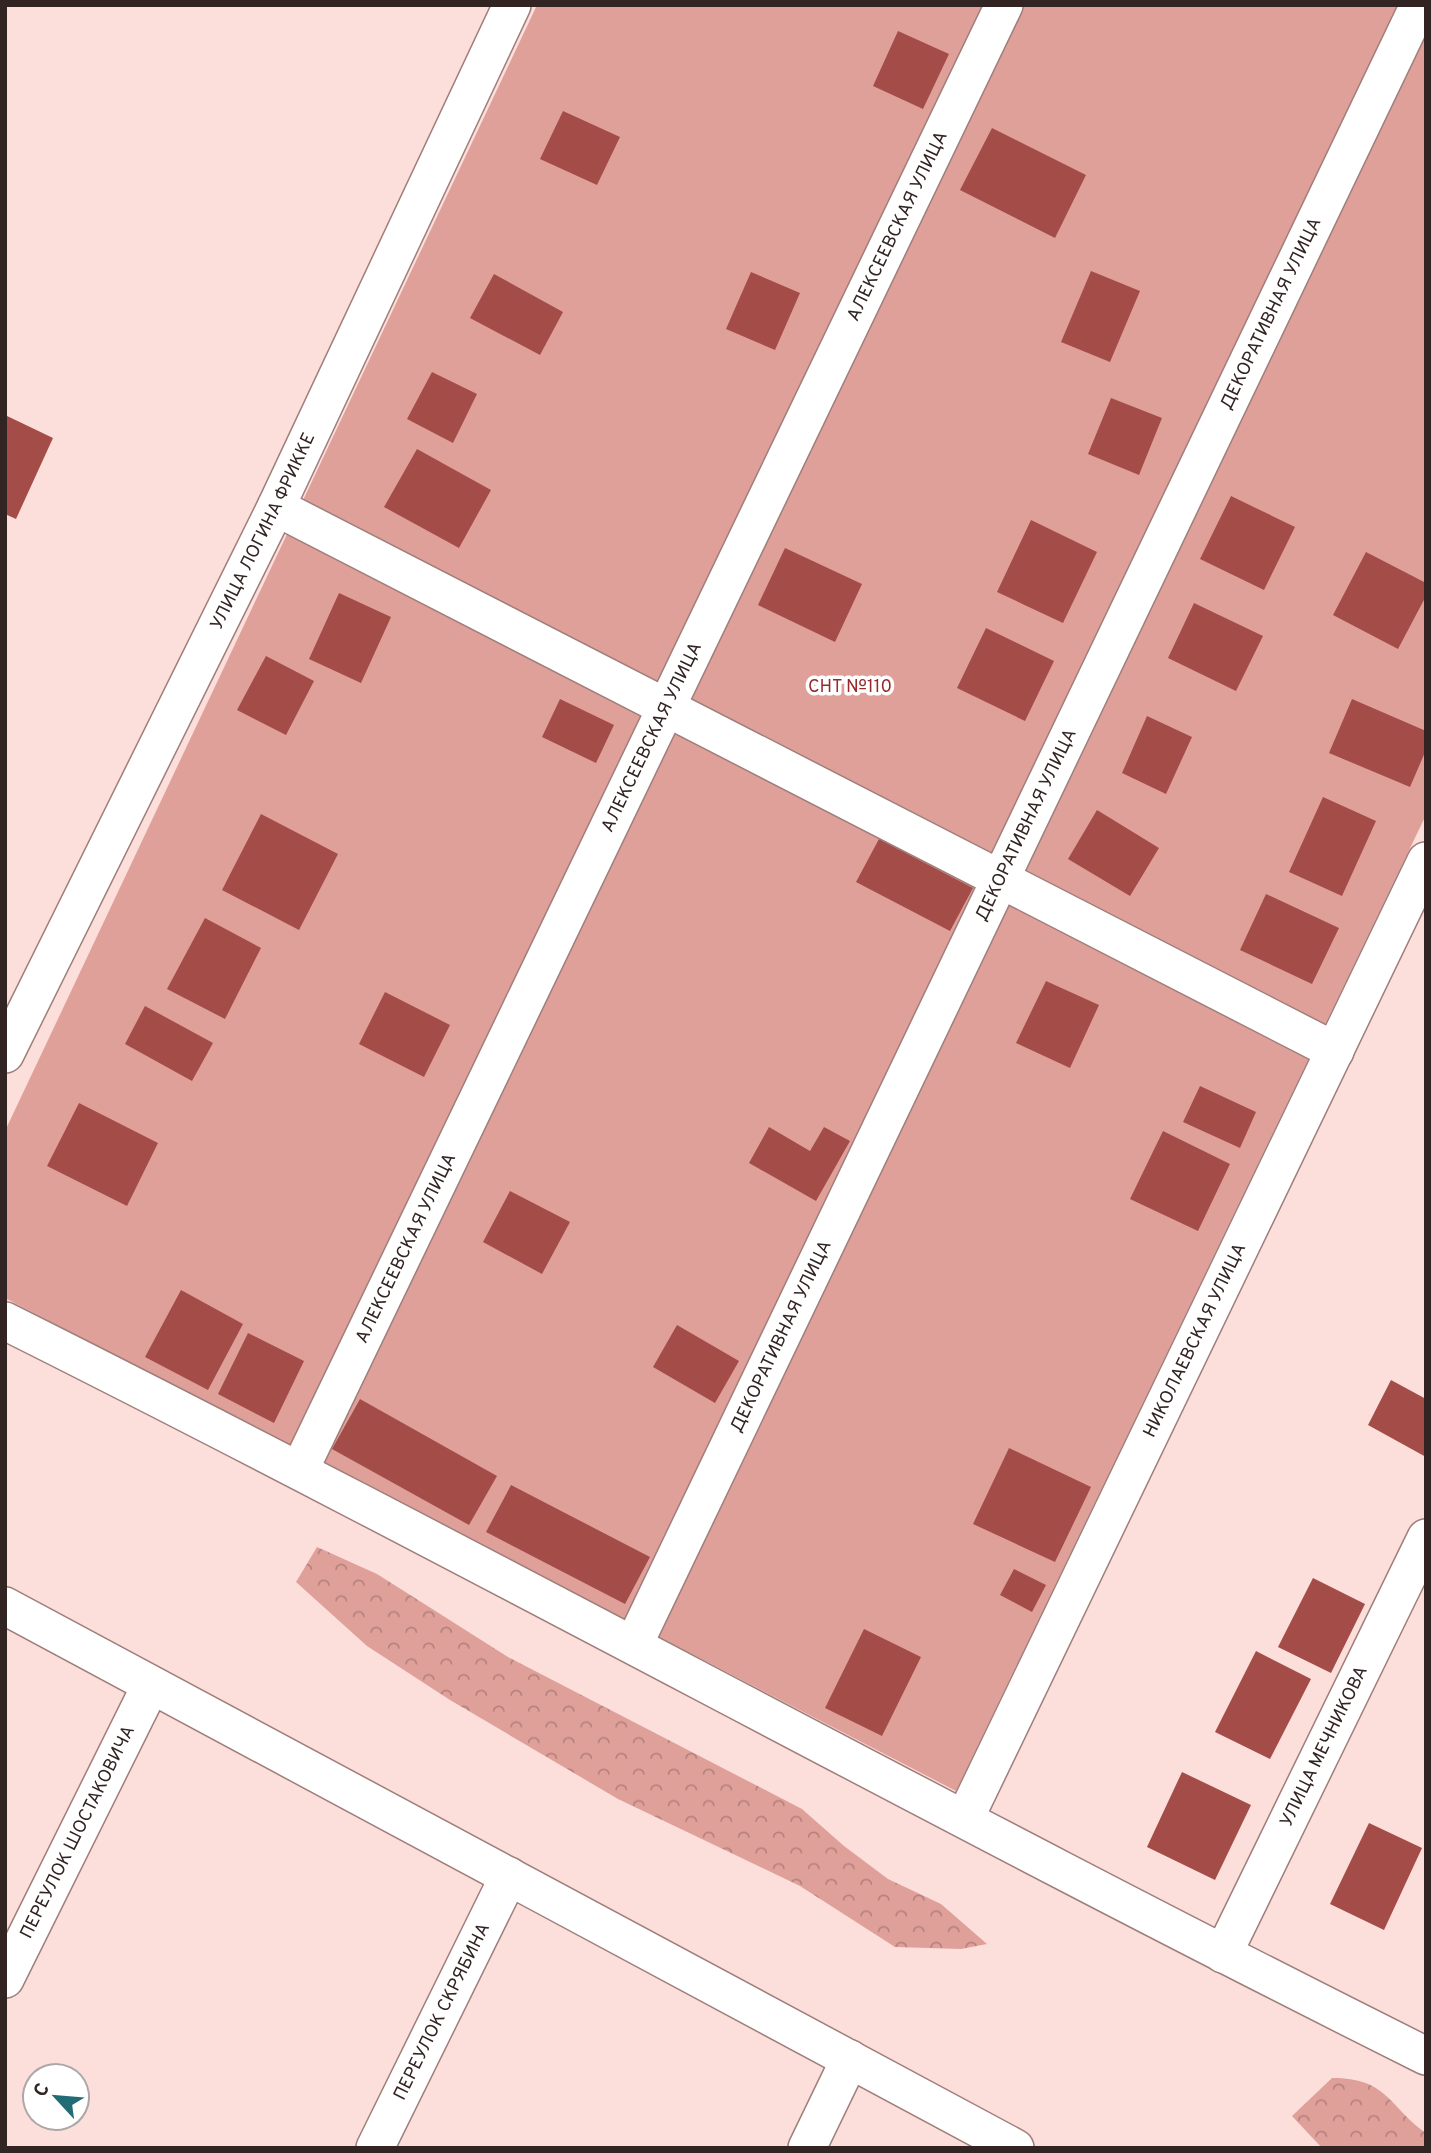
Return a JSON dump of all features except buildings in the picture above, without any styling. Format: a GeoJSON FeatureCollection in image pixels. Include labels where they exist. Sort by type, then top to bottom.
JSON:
{"type":"FeatureCollection","features":[{"type":"Feature","properties":{"kind":"street","name":"УЛИЦА ЛОГИНА ФРИККЕ"},"geometry":{"type":"LineString","coordinates":[[5,1054],[276,507],[512,5]]}},
{"type":"Feature","properties":{"kind":"street","name":"АЛЕКСЕЕВСКАЯ УЛИЦА"},"geometry":{"type":"LineString","coordinates":[[300,1469],[1004,5]]}},
{"type":"Feature","properties":{"kind":"street","name":"ДЕКОРАТИВНАЯ УЛИЦА"},"geometry":{"type":"LineString","coordinates":[[634,1644],[1419,5]]}},
{"type":"Feature","properties":{"kind":"street"},"geometry":{"type":"LineString","coordinates":[[276,507],[1335,1051]]}},
{"type":"Feature","properties":{"kind":"street","name":"НИКОЛАЕВСКАЯ УЛИЦА"},"geometry":{"type":"LineString","coordinates":[[965,1818],[1426,862]]}},
{"type":"Feature","properties":{"kind":"street"},"geometry":{"type":"LineString","coordinates":[[5,1321],[300,1469],[1223,1954],[1426,2056]]}},
{"type":"Feature","properties":{"kind":"street","name":"УЛИЦА МЕЧНИКОВА"},"geometry":{"type":"LineString","coordinates":[[1223,1954],[1426,1538]]}},
{"type":"Feature","properties":{"kind":"street"},"geometry":{"type":"LineString","coordinates":[[5,1606],[1015,2148]]}},
{"type":"Feature","properties":{"kind":"street","name":"ПЕРЕУЛОК ШОСТАКОВИЧА"},"geometry":{"type":"LineString","coordinates":[[5,1979],[151,1685]]}},
{"type":"Feature","properties":{"kind":"street","name":"ПЕРЕУЛОК СКРЯБИНА"},"geometry":{"type":"LineString","coordinates":[[375,2148],[509,1876]]}},
{"type":"Feature","properties":{"kind":"street"},"geometry":{"type":"LineString","coordinates":[[807,2148],[850,2059]]}},
{"type":"Feature","properties":{"kind":"green space","name":"СНТ №110"},"geometry":{"type":"Polygon","coordinates":[[[537,5],[1426,5],[1426,815],[956,1791],[5,1298],[5,1131],[537,5]]]}},
{"type":"Feature","properties":{"kind":"green space"},"geometry":{"type":"Polygon","coordinates":[[[317,1547],[377,1574],[508,1657],[802,1809],[844,1846],[888,1879],[941,1904],[987,1944],[961,1949],[895,1947],[800,1886],[618,1799],[450,1700],[367,1646],[296,1582],[317,1547]]]}},
{"type":"Feature","properties":{"kind":"green space"},"geometry":{"type":"Polygon","coordinates":[[[1332,2078],[1365,2083],[1386,2095],[1426,2133],[1426,2148],[1322,2148],[1292,2116],[1332,2078]]]}}]}
